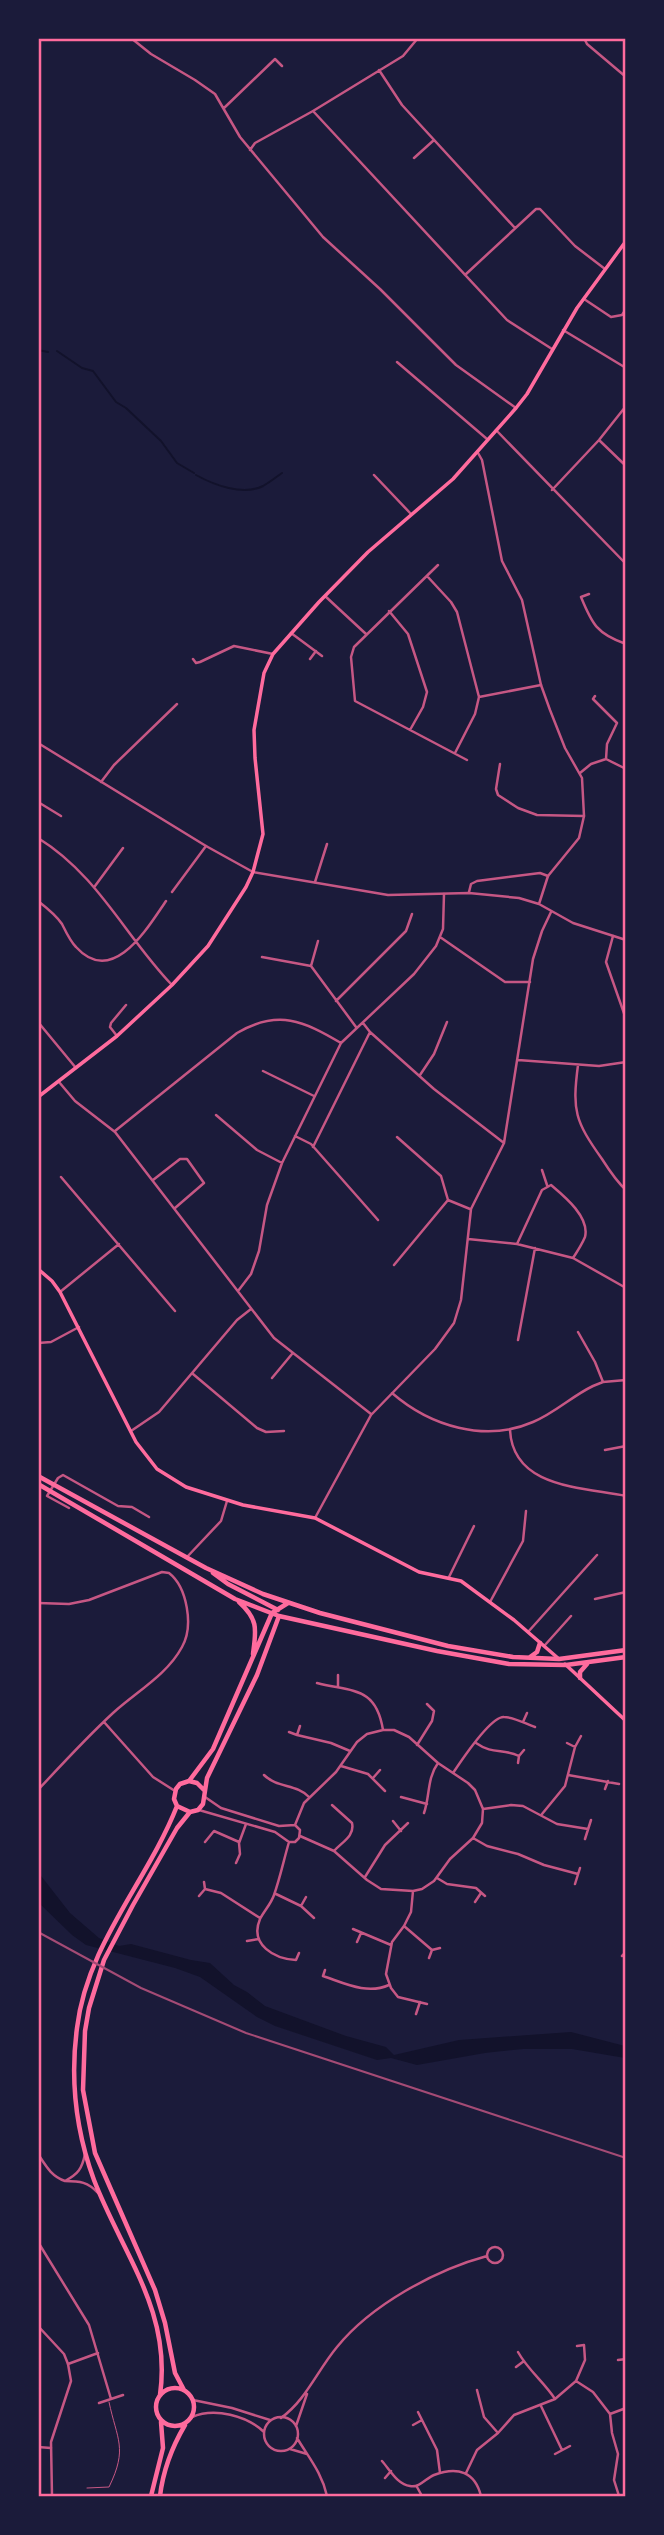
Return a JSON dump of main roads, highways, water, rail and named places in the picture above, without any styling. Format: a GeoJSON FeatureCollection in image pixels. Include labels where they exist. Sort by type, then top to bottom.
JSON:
{"type":"FeatureCollection","features":[{"type":"Feature","properties":{"kind":"highway"},"geometry":{"type":"LineString","coordinates":[[38,1476],[206,1568],[263,1594],[320,1613],[448,1646],[529,1658],[558,1659],[625,1650]]}},
{"type":"Feature","properties":{"kind":"highway"},"geometry":{"type":"LineString","coordinates":[[38,1484],[235,1599],[279,1616],[516,1665],[566,1665],[625,1657]]}},
{"type":"Feature","properties":{"kind":"highway"},"geometry":{"type":"LineString","coordinates":[[160,2497],[175,2442],[192,2417],[193,2400],[175,2374],[155,2290],[102,2174],[89,2131],[82,2069],[90,2006],[104,1961],[177,1828],[190,1812],[198,1810],[205,1794],[207,1778],[257,1675],[279,1616],[277,1609],[228,1584],[206,1568]]}},
{"type":"Feature","properties":{"kind":"highway"},"geometry":{"type":"LineString","coordinates":[[235,1599],[249,1611],[254,1620],[256,1628],[252,1658]]}},
{"type":"Feature","properties":{"kind":"highway"},"geometry":{"type":"LineString","coordinates":[[151,2497],[163,2448],[161,2421],[155,2408],[160,2395],[163,2371],[156,2324],[132,2257],[101,2195],[85,2152],[77,2112],[74,2059],[77,2025],[93,1965],[168,1829],[177,1806],[175,1791],[180,1784],[189,1781],[213,1749],[272,1613],[288,1602]]}},
{"type":"Feature","properties":{"kind":"highway"},"geometry":{"type":"LineString","coordinates":[[529,1658],[542,1645]]}},
{"type":"Feature","properties":{"kind":"highway"},"geometry":{"type":"LineString","coordinates":[[580,1678],[580,1672],[588,1663]]}},
{"type":"Feature","properties":{"kind":"highway"},"geometry":{"type":"LineString","coordinates":[[189,1781],[199,1784],[205,1794]]}},
{"type":"Feature","properties":{"kind":"highway"},"geometry":{"type":"LineString","coordinates":[[177,1806],[190,1812]]}},
{"type":"Feature","properties":{"kind":"highway"},"geometry":{"type":"LineString","coordinates":[[160,2395],[171,2388],[184,2390]]}},
{"type":"Feature","properties":{"kind":"highway"},"geometry":{"type":"LineString","coordinates":[[161,2421],[174,2427],[185,2424]]}},
{"type":"Feature","properties":{"kind":"main road"},"geometry":{"type":"LineString","coordinates":[[38,1097],[117,1036],[172,985],[213,939],[253,872],[262,834],[254,730],[264,673],[273,654],[325,596],[411,514],[453,479],[516,408],[527,394],[563,330],[625,241]]}},
{"type":"Feature","properties":{"kind":"main road"},"geometry":{"type":"LineString","coordinates":[[41,1270],[60,1292],[131,1431],[150,1461],[165,1476],[186,1487],[226,1501],[315,1518],[419,1572],[449,1577],[468,1585],[528,1632],[625,1721]]}},
{"type":"Feature","properties":{"kind":"waterway"},"geometry":{"type":"LineString","coordinates":[[38,350],[48,352]]}},
{"type":"Feature","properties":{"kind":"waterway"},"geometry":{"type":"LineString","coordinates":[[57,351],[82,368],[93,371],[116,402],[161,441],[177,463],[194,473]]}},
{"type":"Feature","properties":{"kind":"waterway"},"geometry":{"type":"LineString","coordinates":[[196,475],[220,486],[247,490],[263,486],[282,473]]}},
{"type":"Feature","properties":{"kind":"railway"},"geometry":{"type":"LineString","coordinates":[[38,1932],[141,1988],[246,2033],[626,2158]]}}]}
